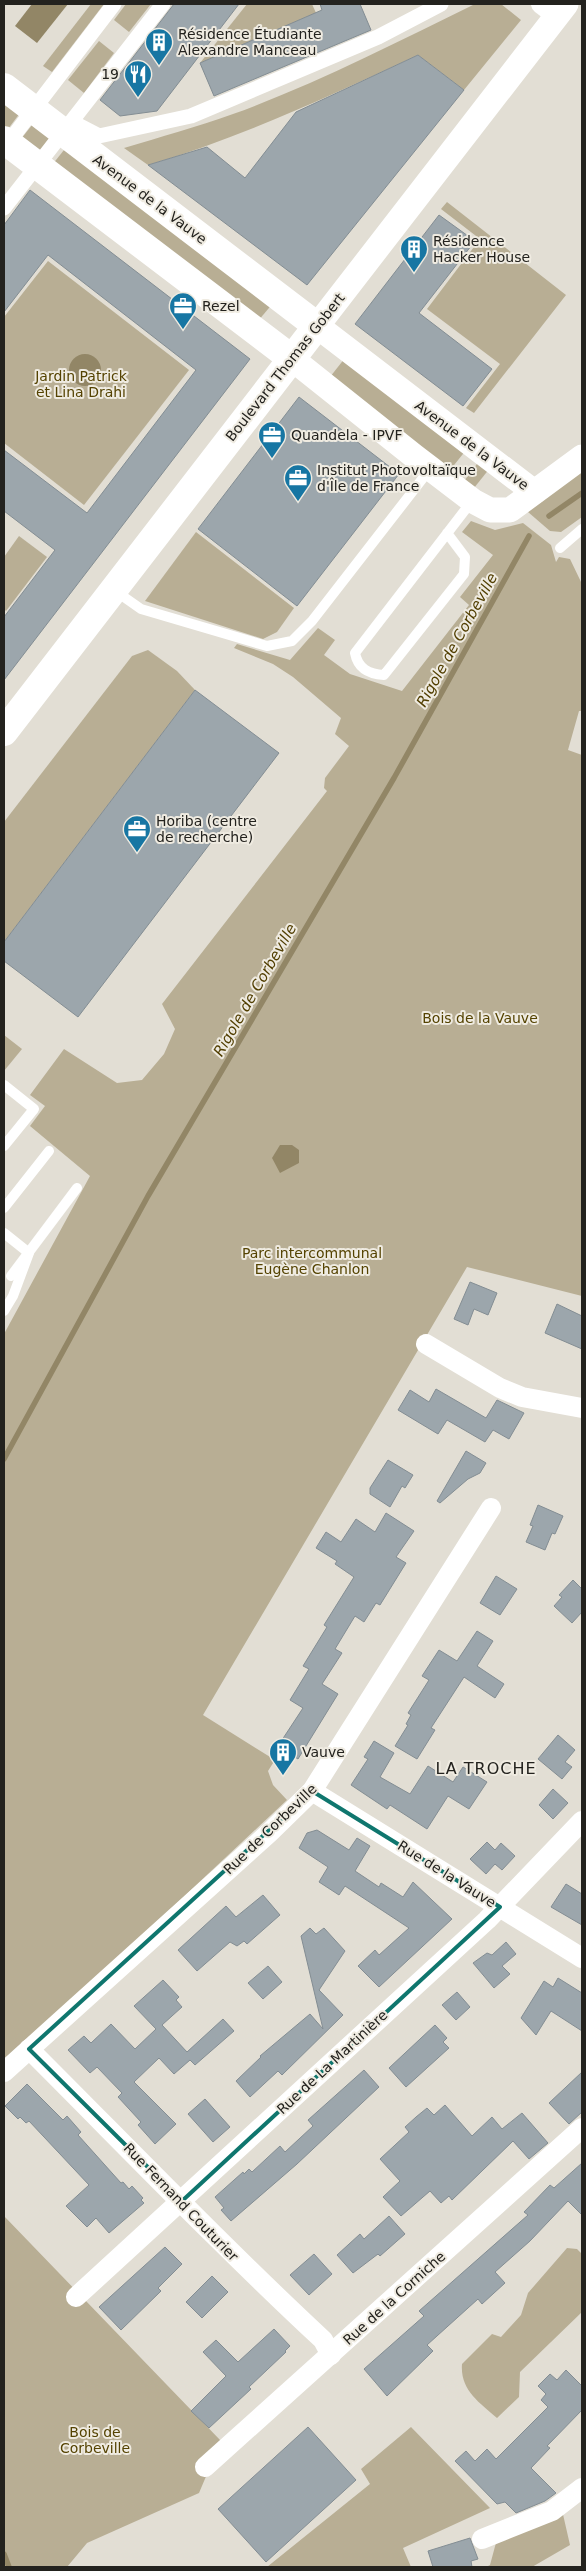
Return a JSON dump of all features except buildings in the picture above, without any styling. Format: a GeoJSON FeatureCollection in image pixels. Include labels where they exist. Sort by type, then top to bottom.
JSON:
{"type":"FeatureCollection","features":[{"type":"Feature","properties":{"kind":"main road","name":"Avenue de la Vauve"},"geometry":{"type":"LineString","coordinates":[[4,87],[34,110],[68,128],[317,326]]}},
{"type":"Feature","properties":{"kind":"main road","name":"Avenue de la Vauve"},"geometry":{"type":"LineString","coordinates":[[5,144],[38,166],[291,358]]}},
{"type":"Feature","properties":{"kind":"main road","name":"Boulevard Thomas Gobert"},"geometry":{"type":"LineString","coordinates":[[4,732],[317,326]]}},
{"type":"Feature","properties":{"kind":"street"},"geometry":{"type":"LineString","coordinates":[[5,144],[34,110],[114,4]]}},
{"type":"Feature","properties":{"kind":"street"},"geometry":{"type":"LineString","coordinates":[[4,208],[163,4]]}},
{"type":"Feature","properties":{"kind":"street"},"geometry":{"type":"LineString","coordinates":[[68,128],[99,136],[191,116],[378,37],[441,4]]}},
{"type":"Feature","properties":{"kind":"street","name":"Boulevard Thomas Gobert"},"geometry":{"type":"LineString","coordinates":[[317,326],[555,8]]}},
{"type":"Feature","properties":{"kind":"street","name":"Avenue de la Vauve"},"geometry":{"type":"LineString","coordinates":[[291,358],[472,501],[490,510],[510,510],[534,492],[317,326]]}},
{"type":"Feature","properties":{"kind":"street"},"geometry":{"type":"LineString","coordinates":[[534,492],[582,457]]}},
{"type":"Feature","properties":{"kind":"street"},"geometry":{"type":"LineString","coordinates":[[426,1344],[500,1388],[522,1397],[582,1408]]}},
{"type":"Feature","properties":{"kind":"street","name":"Rue de Corbeville"},"geometry":{"type":"LineString","coordinates":[[4,2072],[265,1837],[312,1791],[491,1508]]}},
{"type":"Feature","properties":{"kind":"street","name":"Rue de la Vauve"},"geometry":{"type":"LineString","coordinates":[[312,1791],[582,1958]]}},
{"type":"Feature","properties":{"kind":"street","name":"Rue de La Martinière"},"geometry":{"type":"LineString","coordinates":[[76,2298],[500,1906],[582,1821]]}},
{"type":"Feature","properties":{"kind":"street","name":"Rue Fernand Couturier"},"geometry":{"type":"LineString","coordinates":[[29,2049],[182,2201],[240,2263],[323,2340],[331,2354]]}},
{"type":"Feature","properties":{"kind":"street","name":"Rue de la Corniche"},"geometry":{"type":"LineString","coordinates":[[205,2467],[582,2128]]}},
{"type":"Feature","properties":{"kind":"street"},"geometry":{"type":"LineString","coordinates":[[482,2539],[552,2511],[582,2488]]}},
{"type":"Feature","properties":{"kind":"lane"},"geometry":{"type":"LineString","coordinates":[[113,590],[141,609],[268,646],[292,641],[312,621],[431,468]]}},
{"type":"Feature","properties":{"kind":"lane"},"geometry":{"type":"LineString","coordinates":[[447,533],[465,557],[464,574],[384,675],[366,671],[359,666],[355,653],[447,533],[472,501]]}},
{"type":"Feature","properties":{"kind":"lane"},"geometry":{"type":"LineString","coordinates":[[560,548],[582,529]]}},
{"type":"Feature","properties":{"kind":"lane"},"geometry":{"type":"LineString","coordinates":[[4,1085],[34,1109],[4,1146]]}},
{"type":"Feature","properties":{"kind":"lane"},"geometry":{"type":"LineString","coordinates":[[4,1208],[49,1151]]}},
{"type":"Feature","properties":{"kind":"lane"},"geometry":{"type":"LineString","coordinates":[[11,1276],[77,1188]]}},
{"type":"Feature","properties":{"kind":"lane"},"geometry":{"type":"LineString","coordinates":[[4,1233],[29,1253]]}},
{"type":"Feature","properties":{"kind":"lane"},"geometry":{"type":"LineString","coordinates":[[4,1311],[13,1296],[29,1253]]}},
{"type":"Feature","properties":{"kind":"highlighted area"},"geometry":{"type":"Polygon","coordinates":[[[312,1791],[500,1907],[182,2201],[29,2049],[312,1791]]]}},
{"type":"Feature","properties":{"kind":"green space"},"geometry":{"type":"Polygon","coordinates":[[[91,4],[104,4],[52,72],[43,66],[91,4]]]}},
{"type":"Feature","properties":{"kind":"green space"},"geometry":{"type":"Polygon","coordinates":[[[126,4],[151,4],[129,32],[114,20],[126,4]]]}},
{"type":"Feature","properties":{"kind":"green space"},"geometry":{"type":"Polygon","coordinates":[[[247,4],[312,4],[316,13],[200,63],[247,4]]]}},
{"type":"Feature","properties":{"kind":"green space"},"geometry":{"type":"Polygon","coordinates":[[[475,4],[501,4],[521,20],[464,90],[418,55],[252,129],[183,154],[148,165],[124,148],[233,114],[295,90],[475,4]]]}},
{"type":"Feature","properties":{"kind":"green space"},"geometry":{"type":"Polygon","coordinates":[[[99,41],[114,53],[84,93],[68,80],[99,41]]]}},
{"type":"Feature","properties":{"kind":"green space"},"geometry":{"type":"Polygon","coordinates":[[[4,94],[23,109],[8,129],[4,126],[4,94]]]}},
{"type":"Feature","properties":{"kind":"green space"},"geometry":{"type":"Polygon","coordinates":[[[36,120],[55,133],[39,153],[21,139],[36,120]]]}},
{"type":"Feature","properties":{"kind":"green space"},"geometry":{"type":"Polygon","coordinates":[[[68,145],[274,302],[258,321],[52,165],[68,145]]]}},
{"type":"Feature","properties":{"kind":"green space"},"geometry":{"type":"Polygon","coordinates":[[[447,202],[566,295],[474,413],[466,408],[500,364],[427,309],[480,239],[441,209],[447,202]]]}},
{"type":"Feature","properties":{"kind":"green space","name":"Jardin Patrick et Lina Drahi"},"geometry":{"type":"Polygon","coordinates":[[[48,261],[189,370],[84,505],[4,443],[4,317],[48,261]]]}},
{"type":"Feature","properties":{"kind":"green space"},"geometry":{"type":"Polygon","coordinates":[[[345,358],[467,449],[450,470],[330,377],[345,358]]]}},
{"type":"Feature","properties":{"kind":"green space"},"geometry":{"type":"Polygon","coordinates":[[[480,460],[490,468],[474,488],[464,481],[480,460]]]}},
{"type":"Feature","properties":{"kind":"green space"},"geometry":{"type":"Polygon","coordinates":[[[582,465],[582,517],[561,532],[550,531],[528,512],[527,505],[582,465]]]}},
{"type":"Feature","properties":{"kind":"green space"},"geometry":{"type":"Polygon","coordinates":[[[471,521],[495,530],[523,523],[551,545],[556,562],[559,557],[570,559],[582,584],[582,711],[579,711],[568,750],[582,755],[582,1296],[467,1267],[203,1715],[275,1760],[268,1771],[273,1785],[287,1800],[4,2065],[4,1334],[90,1176],[30,1126],[45,1106],[30,1095],[64,1049],[117,1083],[142,1080],[164,1054],[175,1029],[162,1004],[327,791],[324,788],[325,778],[349,746],[335,734],[341,718],[293,677],[273,664],[234,648],[237,644],[290,660],[318,628],[335,640],[324,655],[350,674],[402,691],[469,605],[460,597],[493,555],[462,532],[471,521]]]}},
{"type":"Feature","properties":{"kind":"green space"},"geometry":{"type":"Polygon","coordinates":[[[196,532],[294,608],[277,632],[263,639],[145,601],[196,532]]]}},
{"type":"Feature","properties":{"kind":"green space"},"geometry":{"type":"Polygon","coordinates":[[[19,536],[47,557],[6,611],[4,609],[4,557],[19,536]]]}},
{"type":"Feature","properties":{"kind":"green space"},"geometry":{"type":"Polygon","coordinates":[[[148,650],[177,671],[195,690],[4,942],[4,822],[132,656],[148,650]]]}},
{"type":"Feature","properties":{"kind":"green space"},"geometry":{"type":"Polygon","coordinates":[[[4,1035],[22,1049],[4,1071],[4,1035]]]}},
{"type":"Feature","properties":{"kind":"green space","name":"Bois de Corbeville"},"geometry":{"type":"Polygon","coordinates":[[[4,2216],[221,2441],[199,2493],[87,2543],[67,2567],[4,2567],[4,2216]]]}},
{"type":"Feature","properties":{"kind":"green space"},"geometry":{"type":"Polygon","coordinates":[[[567,2248],[577,2249],[582,2254],[582,2312],[520,2372],[519,2397],[497,2418],[477,2401],[467,2388],[462,2373],[462,2364],[492,2334],[501,2337],[521,2315],[528,2293],[567,2248]]]}},
{"type":"Feature","properties":{"kind":"green space"},"geometry":{"type":"Polygon","coordinates":[[[411,2427],[490,2508],[403,2548],[411,2567],[267,2567],[370,2484],[361,2469],[411,2427]]]}},
{"type":"Feature","properties":{"kind":"green space"},"geometry":{"type":"Polygon","coordinates":[[[562,2510],[570,2545],[532,2567],[486,2567],[490,2565],[497,2539],[562,2510]]]}},
{"type":"Feature","properties":{"kind":"shaded area"},"geometry":{"type":"Polygon","coordinates":[[[32,4],[68,4],[37,43],[15,26],[32,4]]]}},
{"type":"Feature","properties":{"kind":"shaded area"},"geometry":{"type":"Polygon","coordinates":[[[85,354],[97,358],[101,370],[97,382],[85,386],[73,382],[69,370],[73,358],[85,354]]]}},
{"type":"Feature","properties":{"kind":"shaded area"},"geometry":{"type":"Polygon","coordinates":[[[280,1145],[292,1145],[299,1150],[299,1163],[280,1173],[272,1158],[280,1145]]]}},
{"type":"Feature","properties":{"kind":"waterway","name":"Rigole de Corbeville"},"geometry":{"type":"LineString","coordinates":[[549,516],[582,493]]}},
{"type":"Feature","properties":{"kind":"waterway","name":"Rigole de Corbeville"},"geometry":{"type":"LineString","coordinates":[[4,1459],[148,1196],[394,778],[529,536]]}},
{"type":"Feature","properties":{"kind":"waterway"},"geometry":{"type":"LineString","coordinates":[[4,2554],[9,2567]]}},
{"type":"Feature","properties":{"kind":"place","name":"Résidence Étudiante Alexandre Manceau"},"geometry":{"type":"Point","coordinates":[159,66]}},
{"type":"Feature","properties":{"kind":"place","name":"19"},"geometry":{"type":"Point","coordinates":[138,98]}},
{"type":"Feature","properties":{"kind":"place","name":"Résidence Hacker House"},"geometry":{"type":"Point","coordinates":[414,273]}},
{"type":"Feature","properties":{"kind":"place","name":"Rezel"},"geometry":{"type":"Point","coordinates":[183,330]}},
{"type":"Feature","properties":{"kind":"place","name":"Quandela - IPVF"},"geometry":{"type":"Point","coordinates":[272,459]}},
{"type":"Feature","properties":{"kind":"place","name":"Institut Photovoltaïque d'Île de France"},"geometry":{"type":"Point","coordinates":[298,502]}},
{"type":"Feature","properties":{"kind":"place","name":"Horiba (centre de recherche)"},"geometry":{"type":"Point","coordinates":[137,853]}},
{"type":"Feature","properties":{"kind":"place","name":"Vauve"},"geometry":{"type":"Point","coordinates":[283,1776]}},
{"type":"Feature","properties":{"kind":"district","name":"LA TROCHE"},"geometry":{"type":"Point","coordinates":[486,1768]}},
{"type":"Feature","properties":{"kind":"park label","name":"Bois de la Vauve"},"geometry":{"type":"Point","coordinates":[480,1018]}},
{"type":"Feature","properties":{"kind":"park label","name":"Parc intercommunal Eugène Chanlon"},"geometry":{"type":"Point","coordinates":[312,1262]}}]}
